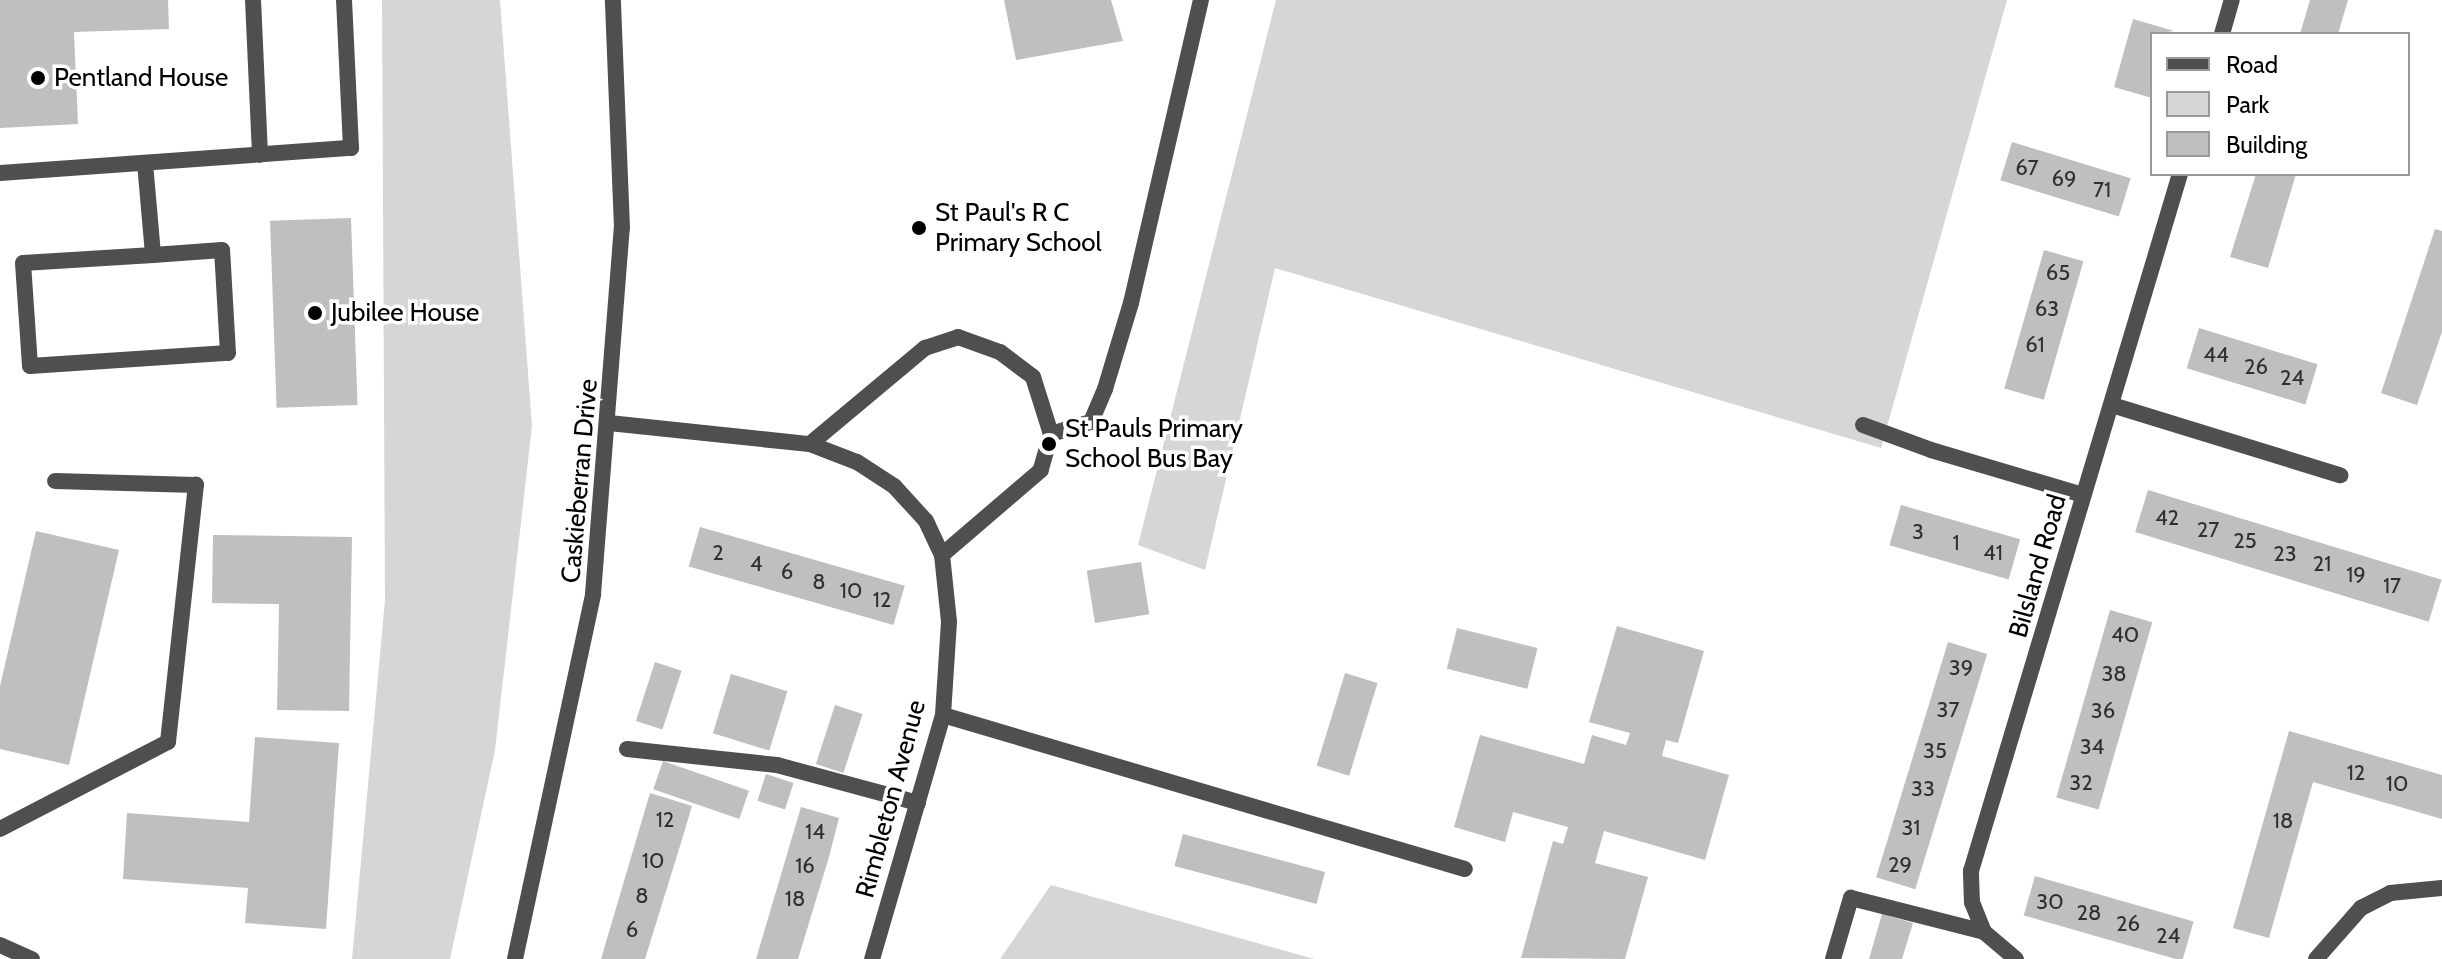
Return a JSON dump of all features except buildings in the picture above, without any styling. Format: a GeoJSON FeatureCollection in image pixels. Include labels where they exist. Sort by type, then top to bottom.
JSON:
{"type":"FeatureCollection","features":[{"type":"Feature","properties":{"kind":"street"},"geometry":{"type":"LineString","coordinates":[[253,0],[260,155]]}},
{"type":"Feature","properties":{"kind":"street"},"geometry":{"type":"LineString","coordinates":[[0,173],[351,148],[344,0]]}},
{"type":"Feature","properties":{"kind":"street","name":"Caskieberran Drive"},"geometry":{"type":"LineString","coordinates":[[515,959],[593,594],[609,423],[622,228],[613,0]]}},
{"type":"Feature","properties":{"kind":"street"},"geometry":{"type":"LineString","coordinates":[[1051,434],[1091,422],[1105,389],[1131,303],[1201,0]]}},
{"type":"Feature","properties":{"kind":"street"},"geometry":{"type":"LineString","coordinates":[[2223,32],[2232,0]]}},
{"type":"Feature","properties":{"kind":"street"},"geometry":{"type":"LineString","coordinates":[[145,163],[153,255]]}},
{"type":"Feature","properties":{"kind":"street","name":"Bilsland Road"},"geometry":{"type":"LineString","coordinates":[[1984,932],[1972,903],[1971,871],[2179,176]]}},
{"type":"Feature","properties":{"kind":"street"},"geometry":{"type":"LineString","coordinates":[[222,250],[228,353],[30,366],[23,263],[153,255],[222,250]]}},
{"type":"Feature","properties":{"kind":"street"},"geometry":{"type":"LineString","coordinates":[[810,444],[925,348],[958,337],[1000,352],[1033,377],[1051,434],[1041,470],[942,555]]}},
{"type":"Feature","properties":{"kind":"street"},"geometry":{"type":"LineString","coordinates":[[2112,405],[2340,475]]}},
{"type":"Feature","properties":{"kind":"street","name":"Rimbleton Avenue"},"geometry":{"type":"LineString","coordinates":[[609,423],[810,444],[857,462],[894,486],[926,521],[942,555],[949,622],[943,715],[872,959]]}},
{"type":"Feature","properties":{"kind":"street"},"geometry":{"type":"LineString","coordinates":[[1863,425],[1931,450],[2083,495]]}},
{"type":"Feature","properties":{"kind":"street"},"geometry":{"type":"LineString","coordinates":[[0,829],[168,742],[196,485],[55,481]]}},
{"type":"Feature","properties":{"kind":"street"},"geometry":{"type":"LineString","coordinates":[[943,715],[1465,869]]}},
{"type":"Feature","properties":{"kind":"street"},"geometry":{"type":"LineString","coordinates":[[627,749],[777,765],[918,803]]}},
{"type":"Feature","properties":{"kind":"street"},"geometry":{"type":"LineString","coordinates":[[2316,959],[2361,908],[2390,893],[2442,888]]}},
{"type":"Feature","properties":{"kind":"street"},"geometry":{"type":"LineString","coordinates":[[1833,959],[1851,898],[1984,932],[2016,959]]}},
{"type":"Feature","properties":{"kind":"street"},"geometry":{"type":"LineString","coordinates":[[0,945],[32,959]]}},
{"type":"Feature","properties":{"kind":"green space"},"geometry":{"type":"Polygon","coordinates":[[[382,0],[500,0],[532,426],[495,750],[450,959],[352,959],[385,600],[382,0]]]}},
{"type":"Feature","properties":{"kind":"green space"},"geometry":{"type":"Polygon","coordinates":[[[1276,0],[2007,0],[1881,448],[1275,268],[1205,570],[1138,545],[1276,0]]]}},
{"type":"Feature","properties":{"kind":"green space"},"geometry":{"type":"Polygon","coordinates":[[[1051,885],[1314,959],[1000,959],[1051,885]]]}},
{"type":"Feature","properties":{"kind":"place","name":"Pentland House"},"geometry":{"type":"Point","coordinates":[38,78]}},
{"type":"Feature","properties":{"kind":"place","name":"St Paul's R C Primary School"},"geometry":{"type":"Point","coordinates":[919,228]}},
{"type":"Feature","properties":{"kind":"place","name":"Jubilee House"},"geometry":{"type":"Point","coordinates":[315,313]}},
{"type":"Feature","properties":{"kind":"place","name":"St Pauls Primary School Bus Bay"},"geometry":{"type":"Point","coordinates":[1049,444]}}]}
